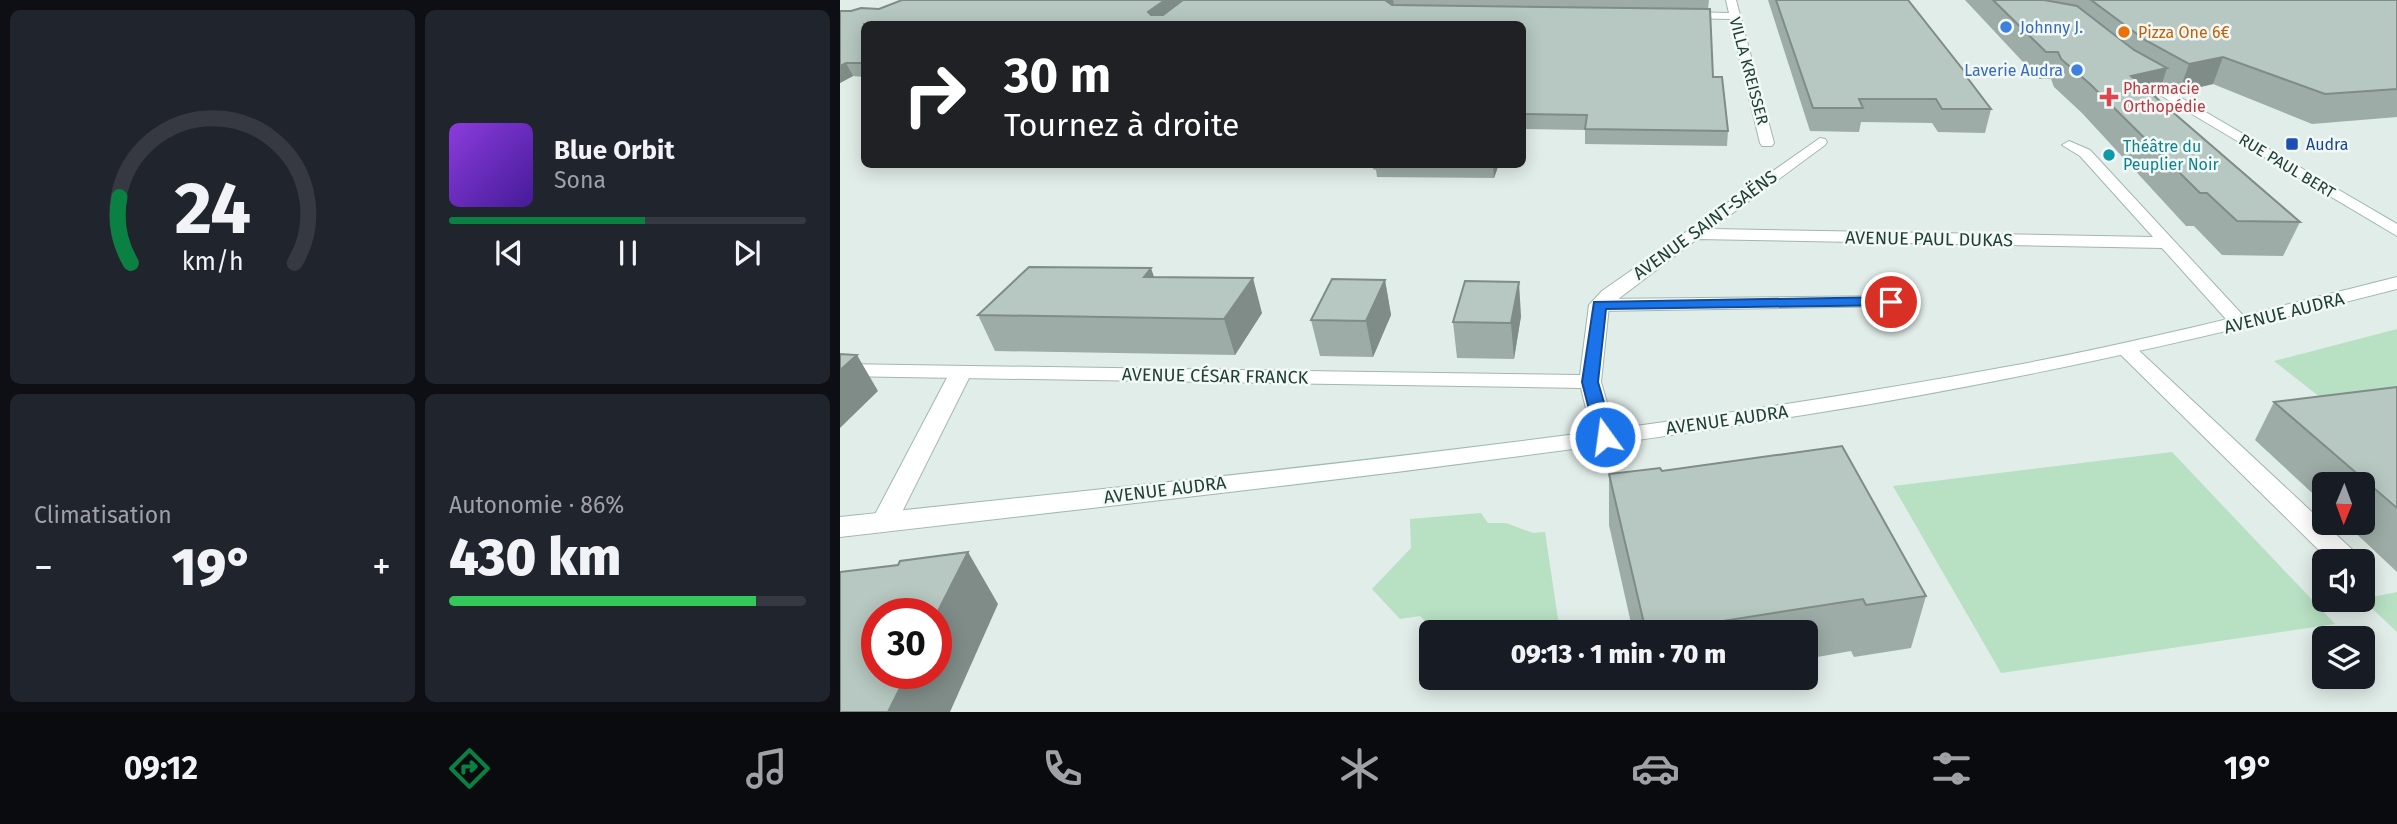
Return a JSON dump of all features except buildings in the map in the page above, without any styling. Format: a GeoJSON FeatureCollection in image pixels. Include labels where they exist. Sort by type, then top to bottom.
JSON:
{"type":"FeatureCollection","features":[{"type":"Feature","properties":{"kind":"street","name":"VILLA KREISSER"},"geometry":{"type":"LineString","coordinates":[[1731,0],[1768,143]]}},
{"type":"Feature","properties":{"kind":"street"},"geometry":{"type":"LineString","coordinates":[[1666,15],[1734,16]]}},
{"type":"Feature","properties":{"kind":"street","name":"RUE PAUL BERT"},"geometry":{"type":"LineString","coordinates":[[2132,72],[2397,231]]}},
{"type":"Feature","properties":{"kind":"street","name":"AVENUE SAINT-SAËNS"},"geometry":{"type":"LineString","coordinates":[[1599,305],[1820,142]]}},
{"type":"Feature","properties":{"kind":"street"},"geometry":{"type":"LineString","coordinates":[[2069,145],[2085,153],[2241,324]]}},
{"type":"Feature","properties":{"kind":"street","name":"AVENUE PAUL DUKAS"},"geometry":{"type":"LineString","coordinates":[[1693,234],[2166,243]]}},
{"type":"Feature","properties":{"kind":"street","name":"AVENUE AUDRA"},"geometry":{"type":"LineString","coordinates":[[840,527],[1605,437],[1846,402],[2127,350],[2241,324],[2397,283]]}},
{"type":"Feature","properties":{"kind":"street"},"geometry":{"type":"LineString","coordinates":[[1605,437],[1590,382],[1599,305],[1891,302]]}},
{"type":"Feature","properties":{"kind":"street"},"geometry":{"type":"LineString","coordinates":[[2127,350],[2334,549]]}},
{"type":"Feature","properties":{"kind":"street","name":"AVENUE CÉSAR FRANCK"},"geometry":{"type":"LineString","coordinates":[[840,370],[1590,382]]}},
{"type":"Feature","properties":{"kind":"street"},"geometry":{"type":"LineString","coordinates":[[884,522],[961,372]]}},
{"type":"Feature","properties":{"kind":"green space"},"geometry":{"type":"Polygon","coordinates":[[[2397,329],[2397,422],[2348,419],[2274,361],[2397,329]]]}},
{"type":"Feature","properties":{"kind":"green space"},"geometry":{"type":"Polygon","coordinates":[[[2172,452],[2312,600],[2312,612],[2324,612],[2335,624],[2001,673],[1893,486],[2172,452]]]}},
{"type":"Feature","properties":{"kind":"green space"},"geometry":{"type":"Polygon","coordinates":[[[1481,513],[1488,523],[1506,523],[1533,533],[1545,532],[1558,620],[1424,620],[1420,616],[1400,619],[1372,589],[1411,548],[1410,519],[1481,513]]]}},
{"type":"Feature","properties":{"kind":"green space"},"geometry":{"type":"Polygon","coordinates":[[[2397,592],[2397,632],[2375,611],[2375,596],[2397,592]]]}},
{"type":"Feature","properties":{"kind":"place","name":"Johnny J."},"geometry":{"type":"Point","coordinates":[2006,27]}},
{"type":"Feature","properties":{"kind":"place","name":"Pizza One 6€"},"geometry":{"type":"Point","coordinates":[2124,32]}},
{"type":"Feature","properties":{"kind":"place","name":"Laverie Audra"},"geometry":{"type":"Point","coordinates":[2077,70]}},
{"type":"Feature","properties":{"kind":"place","name":"Pharmacie Orthopédie"},"geometry":{"type":"Point","coordinates":[2109,97]}},
{"type":"Feature","properties":{"kind":"place","name":"Audra"},"geometry":{"type":"Point","coordinates":[2292,144]}},
{"type":"Feature","properties":{"kind":"place","name":"Théâtre du Peuplier Noir"},"geometry":{"type":"Point","coordinates":[2109,155]}},
{"type":"Feature","properties":{"kind":"route"},"geometry":{"type":"LineString","coordinates":[[1605,437],[1590,382],[1599,305],[1891,302]]}}]}
